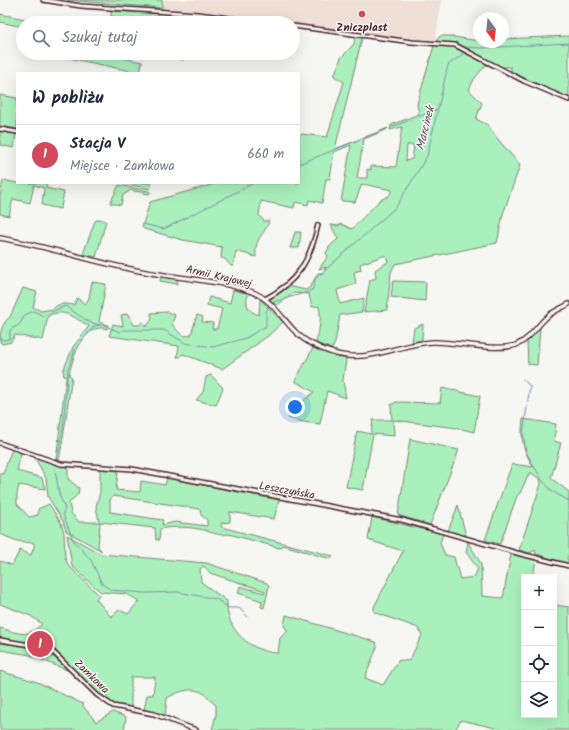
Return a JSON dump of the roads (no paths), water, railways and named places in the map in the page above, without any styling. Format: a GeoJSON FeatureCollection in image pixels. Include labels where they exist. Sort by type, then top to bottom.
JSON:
{"type":"FeatureCollection","features":[{"type":"Feature","properties":{"kind":"street"},"geometry":{"type":"LineString","coordinates":[[43,0],[81,6],[214,16]]}},
{"type":"Feature","properties":{"kind":"street"},"geometry":{"type":"LineString","coordinates":[[300,27],[460,47],[518,78],[569,100]]}},
{"type":"Feature","properties":{"kind":"street"},"geometry":{"type":"LineString","coordinates":[[0,128],[16,132]]}},
{"type":"Feature","properties":{"kind":"street"},"geometry":{"type":"LineString","coordinates":[[265,299],[280,291],[299,272],[312,250],[318,225]]}},
{"type":"Feature","properties":{"kind":"street","name":"Armii Krajowej"},"geometry":{"type":"LineString","coordinates":[[0,238],[34,244],[136,270],[191,278],[244,289],[265,299],[295,332],[310,343],[336,353],[354,356],[431,342],[513,346],[526,339],[547,317],[568,304]]}},
{"type":"Feature","properties":{"kind":"street","name":"Leszczyńska"},"geometry":{"type":"LineString","coordinates":[[0,443],[59,463],[132,469],[402,520],[517,553],[569,566]]}},
{"type":"Feature","properties":{"kind":"street","name":"Zamkowa"},"geometry":{"type":"LineString","coordinates":[[0,640],[50,650],[97,695],[112,706],[154,714],[196,730]]}},
{"type":"Feature","properties":{"kind":"waterway","name":"Marcinek"},"geometry":{"type":"LineString","coordinates":[[274,302],[313,289],[315,279],[396,207],[427,156],[448,65],[462,55],[464,47],[481,48],[569,43]]}},
{"type":"Feature","properties":{"kind":"waterway"},"geometry":{"type":"LineString","coordinates":[[392,127],[436,110]]}},
{"type":"Feature","properties":{"kind":"waterway"},"geometry":{"type":"LineString","coordinates":[[300,164],[386,129]]}},
{"type":"Feature","properties":{"kind":"waterway"},"geometry":{"type":"LineString","coordinates":[[143,224],[164,229],[252,184]]}},
{"type":"Feature","properties":{"kind":"waterway","name":"Marcinek"},"geometry":{"type":"LineString","coordinates":[[103,325],[120,332],[123,330],[164,330],[185,343],[213,347],[246,338],[266,326],[266,312],[269,305]]}},
{"type":"Feature","properties":{"kind":"waterway","name":"Marcinek"},"geometry":{"type":"LineString","coordinates":[[0,338],[3,340],[10,339],[10,330],[20,324],[25,315],[34,311],[43,316],[65,306],[89,322],[100,325]]}},
{"type":"Feature","properties":{"kind":"waterway"},"geometry":{"type":"LineString","coordinates":[[102,325],[94,326],[75,349],[68,369],[63,428],[55,469],[59,494],[65,509],[63,514],[73,540],[91,560],[102,584],[111,590],[144,593],[178,592],[216,599],[229,608],[239,608],[248,617]]}},
{"type":"Feature","properties":{"kind":"waterway"},"geometry":{"type":"LineString","coordinates":[[523,379],[530,386],[523,434],[526,452],[542,480],[552,491],[569,501]]}},
{"type":"Feature","properties":{"kind":"place","name":"Zniczplast"},"geometry":{"type":"Point","coordinates":[362,14]}},
{"type":"Feature","properties":{"kind":"place","name":"Stacja V"},"geometry":{"type":"Point","coordinates":[40,644]}}]}
